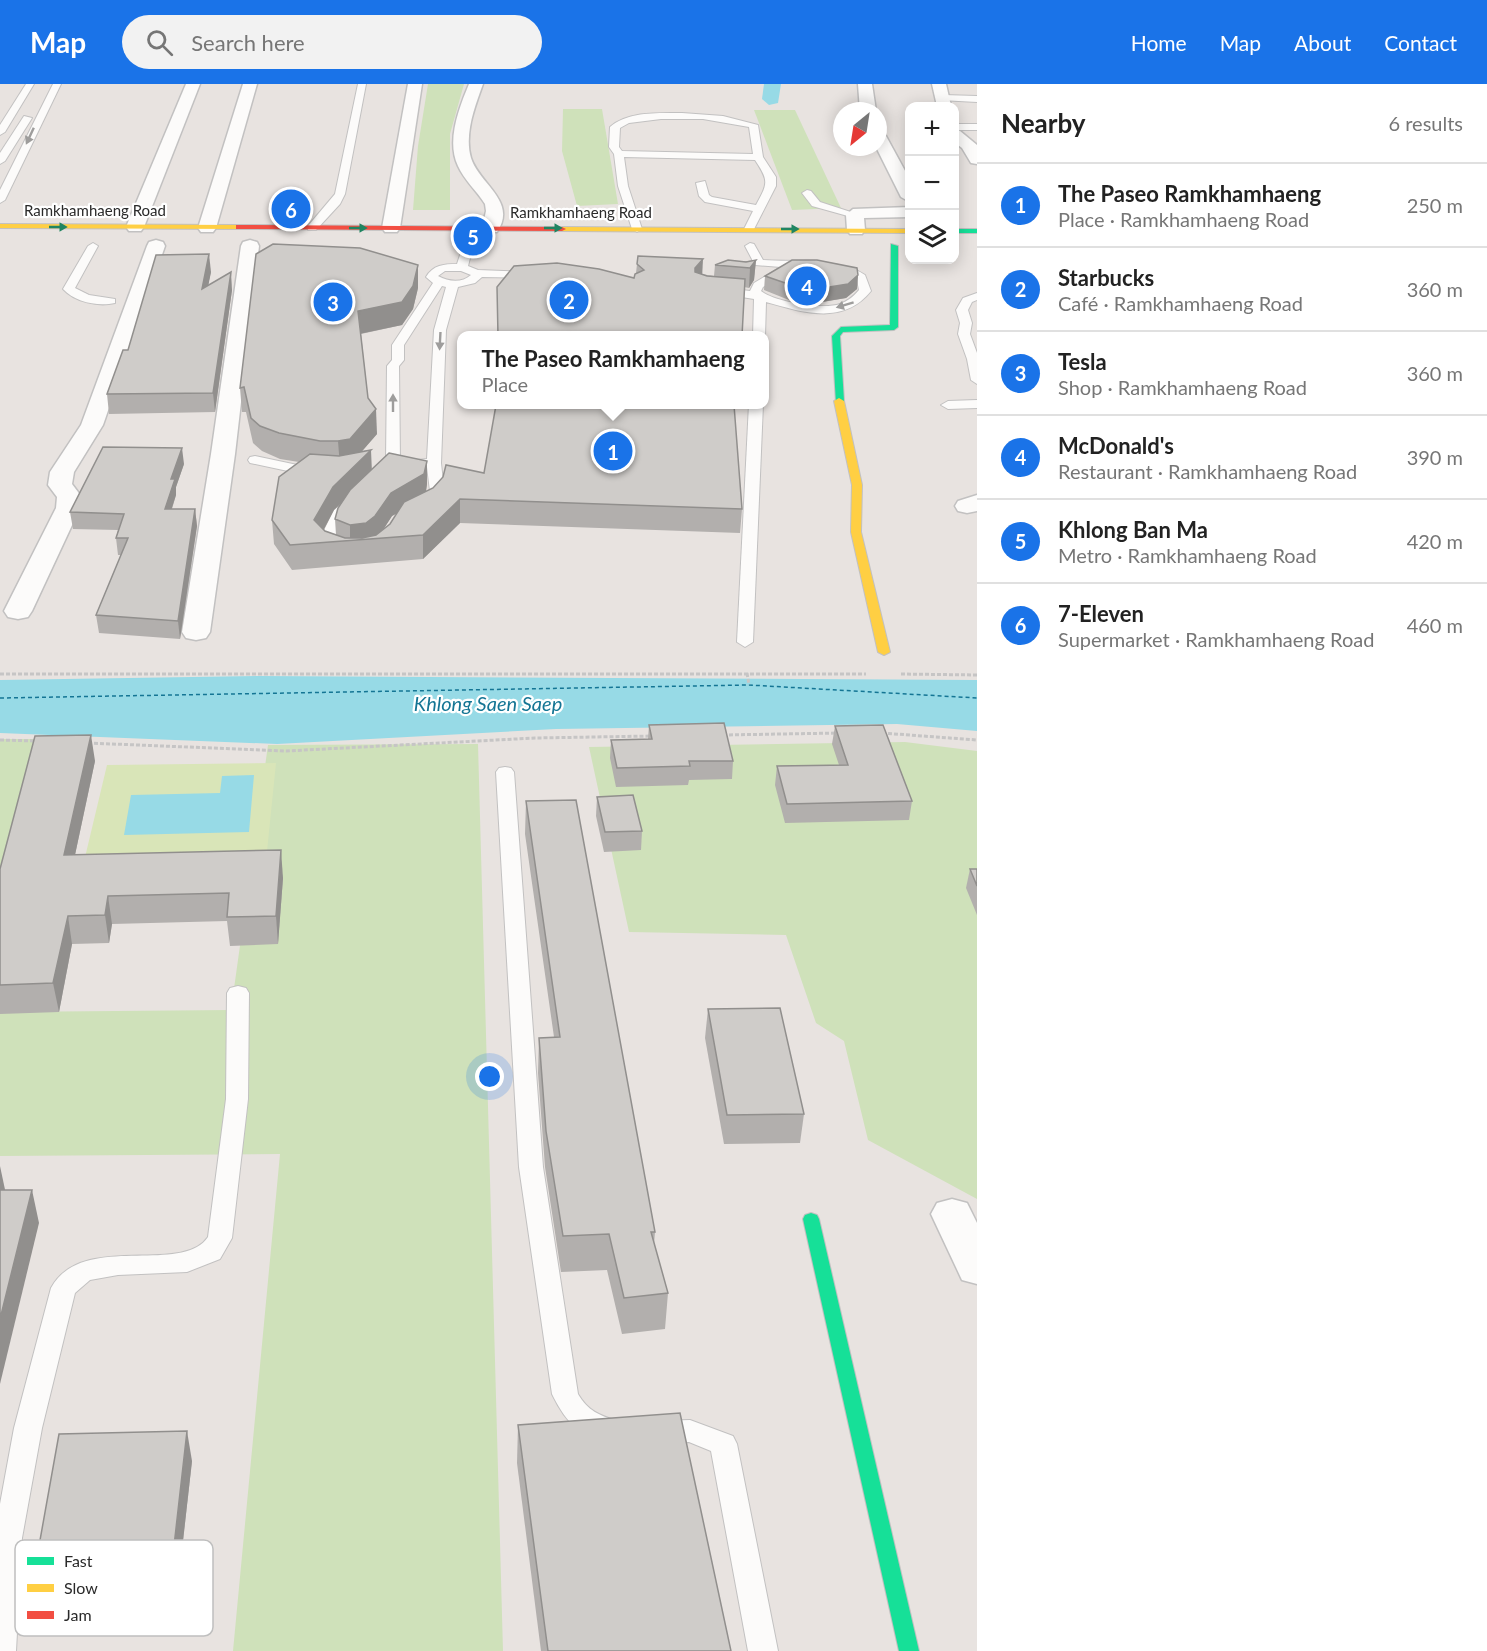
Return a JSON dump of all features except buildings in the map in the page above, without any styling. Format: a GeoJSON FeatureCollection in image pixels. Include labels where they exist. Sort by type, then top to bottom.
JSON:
{"type":"FeatureCollection","features":[{"type":"Feature","properties":{"kind":"street"},"geometry":{"type":"LineString","coordinates":[[135,227],[193,84]]}},
{"type":"Feature","properties":{"kind":"street"},"geometry":{"type":"LineString","coordinates":[[207,228],[250,84]]}},
{"type":"Feature","properties":{"kind":"street"},"geometry":{"type":"LineString","coordinates":[[391,228],[415,84]]}},
{"type":"Feature","properties":{"kind":"street"},"geometry":{"type":"LineString","coordinates":[[476,84],[464,126],[461,149],[465,165],[492,200],[495,210],[491,228]]}},
{"type":"Feature","properties":{"kind":"street"},"geometry":{"type":"LineString","coordinates":[[866,84],[867,102]]}},
{"type":"Feature","properties":{"kind":"street"},"geometry":{"type":"LineString","coordinates":[[959,138],[969,145],[977,159]]}},
{"type":"Feature","properties":{"kind":"street"},"geometry":{"type":"LineString","coordinates":[[887,154],[905,189]]}},
{"type":"Feature","properties":{"kind":"street"},"geometry":{"type":"LineString","coordinates":[[855,222],[865,212],[905,212]]}},
{"type":"Feature","properties":{"kind":"street","name":"Ramkhamhaeng Road"},"geometry":{"type":"LineString","coordinates":[[0,226],[207,228],[252,241],[312,228],[749,229],[855,222],[905,230]]}},
{"type":"Feature","properties":{"kind":"street"},"geometry":{"type":"LineString","coordinates":[[959,231],[977,231]]}},
{"type":"Feature","properties":{"kind":"street"},"geometry":{"type":"LineString","coordinates":[[196,632],[252,241]]}},
{"type":"Feature","properties":{"kind":"street"},"geometry":{"type":"LineString","coordinates":[[18,612],[68,508],[69,496],[60,485],[62,472],[92,425],[156,246]]}},
{"type":"Feature","properties":{"kind":"street"},"geometry":{"type":"LineString","coordinates":[[884,652],[858,543],[857,485],[847,432],[839,409],[836,336],[841,330],[894,327],[888,246],[905,246]]}},
{"type":"Feature","properties":{"kind":"street"},"geometry":{"type":"LineString","coordinates":[[952,1214],[977,1268]]}},
{"type":"Feature","properties":{"kind":"street"},"geometry":{"type":"LineString","coordinates":[[811,1219],[909,1651]]}},
{"type":"Feature","properties":{"kind":"lane"},"geometry":{"type":"LineString","coordinates":[[0,132],[30,84]]}},
{"type":"Feature","properties":{"kind":"lane"},"geometry":{"type":"LineString","coordinates":[[0,161],[47,84]]}},
{"type":"Feature","properties":{"kind":"lane"},"geometry":{"type":"LineString","coordinates":[[0,200],[57,84]]}},
{"type":"Feature","properties":{"kind":"lane"},"geometry":{"type":"LineString","coordinates":[[312,228],[336,202],[340,194],[362,84]]}},
{"type":"Feature","properties":{"kind":"lane"},"geometry":{"type":"LineString","coordinates":[[942,96],[977,99]]}},
{"type":"Feature","properties":{"kind":"lane"},"geometry":{"type":"LineString","coordinates":[[637,229],[623,186],[619,154],[614,147],[615,127],[622,121],[638,118],[696,116],[738,119],[753,125],[758,157],[771,177],[771,186],[757,208],[749,229]]}},
{"type":"Feature","properties":{"kind":"lane"},"geometry":{"type":"LineString","coordinates":[[959,127],[977,127]]}},
{"type":"Feature","properties":{"kind":"lane"},"geometry":{"type":"LineString","coordinates":[[619,154],[758,157]]}},
{"type":"Feature","properties":{"kind":"lane"},"geometry":{"type":"LineString","coordinates":[[701,183],[704,196],[709,200],[726,205],[757,208]]}},
{"type":"Feature","properties":{"kind":"lane"},"geometry":{"type":"LineString","coordinates":[[807,193],[816,204],[855,222]]}},
{"type":"Feature","properties":{"kind":"lane"},"geometry":{"type":"LineString","coordinates":[[93,246],[69,289],[77,296],[111,301]]}},
{"type":"Feature","properties":{"kind":"lane"},"geometry":{"type":"LineString","coordinates":[[462,268],[468,246]]}},
{"type":"Feature","properties":{"kind":"lane"},"geometry":{"type":"LineString","coordinates":[[701,290],[745,293],[791,307],[825,309],[855,302],[865,291],[862,279],[852,272],[831,268],[754,265],[750,246]]}},
{"type":"Feature","properties":{"kind":"lane"},"geometry":{"type":"LineString","coordinates":[[759,331],[760,297],[755,292],[758,285],[794,266]]}},
{"type":"Feature","properties":{"kind":"lane"},"geometry":{"type":"LineString","coordinates":[[436,280],[432,274],[435,271],[462,268],[477,273],[545,276]]}},
{"type":"Feature","properties":{"kind":"lane"},"geometry":{"type":"LineString","coordinates":[[416,279],[453,284],[473,281],[477,273]]}},
{"type":"Feature","properties":{"kind":"lane"},"geometry":{"type":"LineString","coordinates":[[403,462],[393,366],[398,360],[398,345],[436,280]]}},
{"type":"Feature","properties":{"kind":"lane"},"geometry":{"type":"LineString","coordinates":[[417,512],[429,506],[437,491],[434,463],[441,330],[453,284]]}},
{"type":"Feature","properties":{"kind":"lane"},"geometry":{"type":"LineString","coordinates":[[977,296],[967,300],[962,310],[966,323],[964,333],[977,380]]}},
{"type":"Feature","properties":{"kind":"lane"},"geometry":{"type":"LineString","coordinates":[[948,405],[977,404]]}},
{"type":"Feature","properties":{"kind":"lane"},"geometry":{"type":"LineString","coordinates":[[746,642],[756,409]]}},
{"type":"Feature","properties":{"kind":"lane"},"geometry":{"type":"LineString","coordinates":[[255,460],[292,470],[330,473]]}},
{"type":"Feature","properties":{"kind":"lane"},"geometry":{"type":"LineString","coordinates":[[350,557],[333,552],[326,544],[327,535],[344,507],[403,462]]}},
{"type":"Feature","properties":{"kind":"lane"},"geometry":{"type":"LineString","coordinates":[[366,467],[403,462],[434,463]]}},
{"type":"Feature","properties":{"kind":"lane"},"geometry":{"type":"LineString","coordinates":[[505,772],[531,1167],[565,1394],[574,1413],[605,1429],[633,1432],[690,1431],[723,1443],[763,1651]]}},
{"type":"Feature","properties":{"kind":"lane"},"geometry":{"type":"LineString","coordinates":[[2,1651],[8,1538],[28,1428],[64,1288],[83,1272],[118,1265],[188,1262],[211,1252],[220,1238],[237,1099],[238,993]]}},
{"type":"Feature","properties":{"kind":"path"},"geometry":{"type":"LineString","coordinates":[[747,673],[749,685]]}},
{"type":"Feature","properties":{"kind":"path"},"geometry":{"type":"LineString","coordinates":[[0,674],[872,674]]}},
{"type":"Feature","properties":{"kind":"path"},"geometry":{"type":"LineString","coordinates":[[894,674],[977,675]]}},
{"type":"Feature","properties":{"kind":"path"},"geometry":{"type":"LineString","coordinates":[[878,733],[902,732],[977,740]]}},
{"type":"Feature","properties":{"kind":"path"},"geometry":{"type":"LineString","coordinates":[[713,735],[843,733]]}},
{"type":"Feature","properties":{"kind":"path"},"geometry":{"type":"LineString","coordinates":[[86,743],[286,751],[535,738],[654,736]]}},
{"type":"Feature","properties":{"kind":"path"},"geometry":{"type":"LineString","coordinates":[[0,740],[43,741]]}},
{"type":"Feature","properties":{"kind":"green space"},"geometry":{"type":"Polygon","coordinates":[[[428,84],[464,84],[450,134],[450,210],[413,210],[418,146],[428,84]]]}},
{"type":"Feature","properties":{"kind":"green space"},"geometry":{"type":"Polygon","coordinates":[[[563,109],[602,109],[618,204],[577,206],[562,151],[563,109]]]}},
{"type":"Feature","properties":{"kind":"green space"},"geometry":{"type":"Polygon","coordinates":[[[754,110],[795,110],[841,208],[792,210],[754,110]]]}},
{"type":"Feature","properties":{"kind":"green space"},"geometry":{"type":"Polygon","coordinates":[[[0,739],[56,739],[0,928],[0,739]]]}},
{"type":"Feature","properties":{"kind":"green space"},"geometry":{"type":"Polygon","coordinates":[[[905,742],[977,751],[977,1199],[868,1140],[844,1041],[816,1023],[786,935],[629,932],[589,747],[905,742]]]}},
{"type":"Feature","properties":{"kind":"green space"},"geometry":{"type":"Polygon","coordinates":[[[478,744],[503,1651],[233,1651],[280,1154],[0,1156],[0,1012],[231,1010],[268,745],[478,744]]]}},
{"type":"Feature","properties":{"kind":"green space"},"geometry":{"type":"Polygon","coordinates":[[[276,763],[265,871],[81,874],[107,765],[276,763]]]}},
{"type":"Feature","properties":{"kind":"water"},"geometry":{"type":"Polygon","coordinates":[[[764,84],[781,84],[778,103],[769,105],[762,99],[764,84]]]}},
{"type":"Feature","properties":{"kind":"water","name":"Khlong Saen Saep"},"geometry":{"type":"Polygon","coordinates":[[[261,676],[977,680],[977,731],[897,724],[556,729],[277,744],[0,733],[0,680],[261,676]]]}},
{"type":"Feature","properties":{"kind":"water"},"geometry":{"type":"Polygon","coordinates":[[[254,775],[249,832],[124,835],[131,795],[220,793],[222,776],[254,775]]]}},
{"type":"Feature","properties":{"kind":"ferry route"},"geometry":{"type":"LineString","coordinates":[[0,698],[749,685],[977,698]]}},
{"type":"Feature","properties":{"kind":"traffic: fast"},"geometry":{"type":"LineString","coordinates":[[959,231],[977,231]]}},
{"type":"Feature","properties":{"kind":"traffic: fast"},"geometry":{"type":"LineString","coordinates":[[839,401],[836,336],[841,330],[894,327],[894,246]]}},
{"type":"Feature","properties":{"kind":"traffic: fast"},"geometry":{"type":"LineString","coordinates":[[811,1219],[909,1651]]}},
{"type":"Feature","properties":{"kind":"traffic: slow"},"geometry":{"type":"LineString","coordinates":[[0,226],[239,227]]}},
{"type":"Feature","properties":{"kind":"traffic: slow"},"geometry":{"type":"LineString","coordinates":[[562,229],[905,231]]}},
{"type":"Feature","properties":{"kind":"traffic: slow"},"geometry":{"type":"LineString","coordinates":[[839,401],[857,485],[856,532],[884,652]]}},
{"type":"Feature","properties":{"kind":"traffic: jam"},"geometry":{"type":"LineString","coordinates":[[239,227],[562,229]]}},
{"type":"Feature","properties":{"kind":"place","name":"7-Eleven"},"geometry":{"type":"Point","coordinates":[291,209]}},
{"type":"Feature","properties":{"kind":"place","name":"Khlong Ban Ma"},"geometry":{"type":"Point","coordinates":[473,236]}},
{"type":"Feature","properties":{"kind":"place","name":"McDonald's"},"geometry":{"type":"Point","coordinates":[807,286]}},
{"type":"Feature","properties":{"kind":"place","name":"Starbucks"},"geometry":{"type":"Point","coordinates":[569,300]}},
{"type":"Feature","properties":{"kind":"place","name":"Tesla"},"geometry":{"type":"Point","coordinates":[333,302]}},
{"type":"Feature","properties":{"kind":"place","name":"The Paseo Ramkhamhaeng"},"geometry":{"type":"Point","coordinates":[613,451]}}]}
